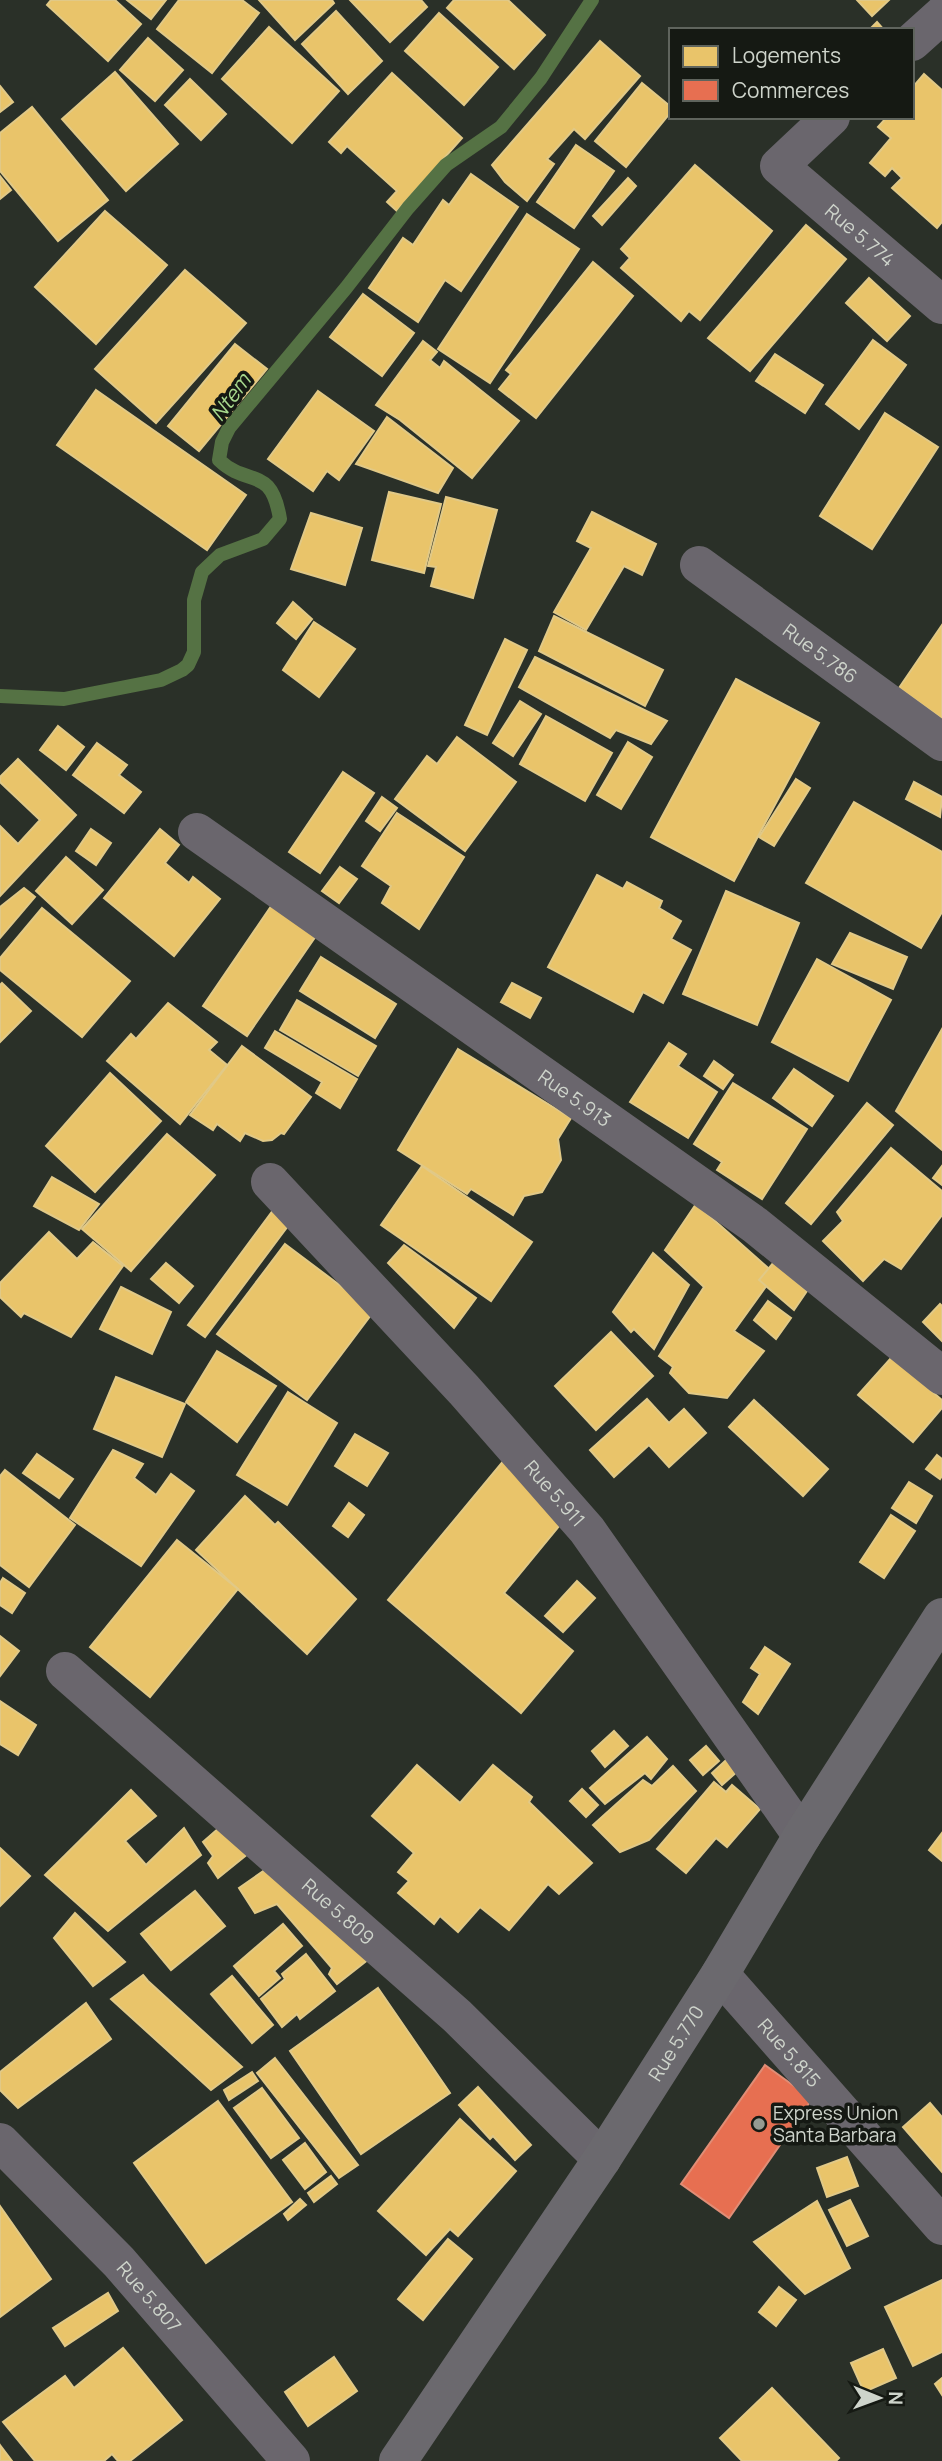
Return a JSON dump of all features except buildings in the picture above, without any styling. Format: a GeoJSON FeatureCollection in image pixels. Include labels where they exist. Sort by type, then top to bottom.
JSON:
{"type":"FeatureCollection","features":[{"type":"Feature","properties":{"kind":"main road","name":"Rue 5.770"},"geometry":{"type":"LineString","coordinates":[[398,2461],[603,2159],[720,1974],[802,1836],[942,1617]]}},
{"type":"Feature","properties":{"kind":"street"},"geometry":{"type":"LineString","coordinates":[[914,40],[942,15]]}},
{"type":"Feature","properties":{"kind":"street","name":"Rue 5.774"},"geometry":{"type":"LineString","coordinates":[[829,119],[779,166],[942,304]]}},
{"type":"Feature","properties":{"kind":"street","name":"Rue 5.786"},"geometry":{"type":"LineString","coordinates":[[699,565],[942,742]]}},
{"type":"Feature","properties":{"kind":"street","name":"Rue 5.913"},"geometry":{"type":"LineString","coordinates":[[197,832],[755,1225],[942,1376]]}},
{"type":"Feature","properties":{"kind":"street","name":"Rue 5.911"},"geometry":{"type":"LineString","coordinates":[[270,1182],[464,1390],[587,1530],[802,1836]]}},
{"type":"Feature","properties":{"kind":"street","name":"Rue 5.809"},"geometry":{"type":"LineString","coordinates":[[65,1671],[457,2016],[603,2159]]}},
{"type":"Feature","properties":{"kind":"street","name":"Rue 5.815"},"geometry":{"type":"LineString","coordinates":[[720,1974],[942,2226]]}},
{"type":"Feature","properties":{"kind":"street","name":"Rue 5.807"},"geometry":{"type":"LineString","coordinates":[[0,2142],[118,2262],[291,2461]]}},
{"type":"Feature","properties":{"kind":"waterway","name":"Ntem"},"geometry":{"type":"LineString","coordinates":[[0,696],[64,699],[161,680],[188,665],[194,652],[194,600],[202,572],[220,555],[263,539],[280,519],[271,491],[264,484],[219,460],[222,442],[229,428],[446,165],[501,127],[541,78],[592,0]]}},
{"type":"Feature","properties":{"kind":"place","name":"Express Union Santa Barbara"},"geometry":{"type":"Point","coordinates":[759,2124]}}]}
